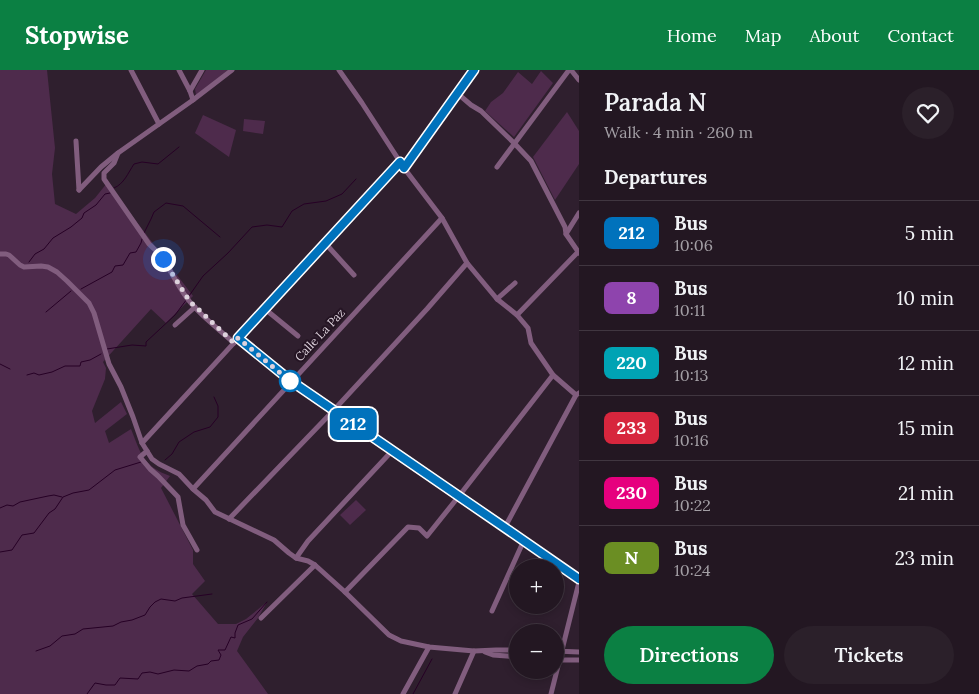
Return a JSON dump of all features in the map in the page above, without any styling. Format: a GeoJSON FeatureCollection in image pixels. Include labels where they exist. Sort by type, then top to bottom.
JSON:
{"type":"FeatureCollection","features":[{"type":"Feature","properties":{"kind":"street"},"geometry":{"type":"LineString","coordinates":[[131,70],[159,124]]}},
{"type":"Feature","properties":{"kind":"street"},"geometry":{"type":"LineString","coordinates":[[179,70],[193,100]]}},
{"type":"Feature","properties":{"kind":"street"},"geometry":{"type":"LineString","coordinates":[[190,91],[202,70]]}},
{"type":"Feature","properties":{"kind":"street"},"geometry":{"type":"LineString","coordinates":[[76,142],[79,190],[101,167],[118,153],[232,70]]}},
{"type":"Feature","properties":{"kind":"street"},"geometry":{"type":"LineString","coordinates":[[339,70],[404,168],[442,218],[467,263],[497,299],[517,315],[528,328],[530,343],[553,375],[578,394],[505,527]]}},
{"type":"Feature","properties":{"kind":"street"},"geometry":{"type":"LineString","coordinates":[[404,168],[474,70]]}},
{"type":"Feature","properties":{"kind":"street"},"geometry":{"type":"LineString","coordinates":[[497,167],[570,70],[579,80]]}},
{"type":"Feature","properties":{"kind":"street"},"geometry":{"type":"LineString","coordinates":[[457,93],[481,111],[530,161],[565,227],[566,234],[578,253],[517,315]]}},
{"type":"Feature","properties":{"kind":"street"},"geometry":{"type":"LineString","coordinates":[[118,153],[114,162],[104,174],[104,179],[149,244],[155,249],[170,270],[183,292],[195,306],[236,341],[291,381],[524,540],[579,581],[564,644]]}},
{"type":"Feature","properties":{"kind":"street"},"geometry":{"type":"LineString","coordinates":[[142,443],[400,162]]}},
{"type":"Feature","properties":{"kind":"street"},"geometry":{"type":"LineString","coordinates":[[566,234],[579,213]]}},
{"type":"Feature","properties":{"kind":"street","name":"Calle La Paz"},"geometry":{"type":"LineString","coordinates":[[193,489],[442,218]]}},
{"type":"Feature","properties":{"kind":"street"},"geometry":{"type":"LineString","coordinates":[[325,242],[354,275]]}},
{"type":"Feature","properties":{"kind":"street"},"geometry":{"type":"LineString","coordinates":[[0,254],[9,255],[24,267],[41,266],[57,272],[89,303],[94,312],[108,364],[121,387],[142,443],[152,459],[179,474],[216,512],[274,540],[296,558],[315,565],[389,635],[401,641],[429,647],[474,651],[509,650]]}},
{"type":"Feature","properties":{"kind":"street"},"geometry":{"type":"LineString","coordinates":[[229,519],[333,411],[467,263]]}},
{"type":"Feature","properties":{"kind":"street"},"geometry":{"type":"LineString","coordinates":[[497,299],[515,283]]}},
{"type":"Feature","properties":{"kind":"street"},"geometry":{"type":"LineString","coordinates":[[175,324],[195,306]]}},
{"type":"Feature","properties":{"kind":"street"},"geometry":{"type":"LineString","coordinates":[[264,309],[298,336]]}},
{"type":"Feature","properties":{"kind":"street"},"geometry":{"type":"LineString","coordinates":[[345,592],[408,527],[419,528],[427,536],[553,375]]}},
{"type":"Feature","properties":{"kind":"street"},"geometry":{"type":"LineString","coordinates":[[147,451],[140,457],[178,498],[182,525],[197,550]]}},
{"type":"Feature","properties":{"kind":"street"},"geometry":{"type":"LineString","coordinates":[[296,558],[308,541],[392,451]]}},
{"type":"Feature","properties":{"kind":"street"},"geometry":{"type":"LineString","coordinates":[[492,611],[524,540]]}},
{"type":"Feature","properties":{"kind":"street"},"geometry":{"type":"LineString","coordinates":[[261,618],[315,565]]}},
{"type":"Feature","properties":{"kind":"street"},"geometry":{"type":"LineString","coordinates":[[402,694],[429,647]]}},
{"type":"Feature","properties":{"kind":"street"},"geometry":{"type":"LineString","coordinates":[[455,694],[474,651]]}},
{"type":"Feature","properties":{"kind":"street"},"geometry":{"type":"LineString","coordinates":[[482,651],[493,655],[509,656]]}},
{"type":"Feature","properties":{"kind":"street"},"geometry":{"type":"LineString","coordinates":[[564,652],[579,652]]}},
{"type":"Feature","properties":{"kind":"street"},"geometry":{"type":"LineString","coordinates":[[564,660],[579,660]]}},
{"type":"Feature","properties":{"kind":"street"},"geometry":{"type":"LineString","coordinates":[[551,694],[554,679]]}},
{"type":"Feature","properties":{"kind":"shaded area"},"geometry":{"type":"Polygon","coordinates":[[[0,70],[47,70],[55,148],[52,174],[55,204],[76,214],[95,198],[107,183],[193,296],[166,323],[151,309],[103,362],[106,368],[105,379],[92,411],[95,423],[121,402],[127,414],[105,431],[109,443],[131,429],[148,463],[170,476],[161,488],[193,550],[193,564],[205,581],[192,594],[218,624],[236,624],[246,619],[267,602],[258,618],[243,637],[237,651],[268,694],[0,694],[0,70]]]}},
{"type":"Feature","properties":{"kind":"shaded area"},"geometry":{"type":"Polygon","coordinates":[[[206,70],[228,70],[196,95],[195,89],[206,70]]]}},
{"type":"Feature","properties":{"kind":"shaded area"},"geometry":{"type":"Polygon","coordinates":[[[541,71],[553,83],[514,137],[485,111],[491,102],[503,93],[518,72],[532,84],[541,71]]]}},
{"type":"Feature","properties":{"kind":"shaded area"},"geometry":{"type":"Polygon","coordinates":[[[567,112],[579,131],[579,164],[555,200],[533,157],[567,112]]]}},
{"type":"Feature","properties":{"kind":"shaded area"},"geometry":{"type":"Polygon","coordinates":[[[203,115],[236,130],[229,157],[195,133],[203,115]]]}},
{"type":"Feature","properties":{"kind":"shaded area"},"geometry":{"type":"Polygon","coordinates":[[[244,119],[265,121],[263,134],[243,131],[244,119]]]}},
{"type":"Feature","properties":{"kind":"shaded area"},"geometry":{"type":"Polygon","coordinates":[[[356,500],[366,510],[350,525],[340,515],[356,500]]]}},
{"type":"Feature","properties":{"kind":"waterway"},"geometry":{"type":"LineString","coordinates":[[114,188],[123,181],[134,164],[142,162],[158,164],[179,147]]}},
{"type":"Feature","properties":{"kind":"waterway"},"geometry":{"type":"LineString","coordinates":[[189,296],[203,276],[252,227],[267,225],[282,227],[292,211],[304,204],[326,201],[342,194],[356,179]]}},
{"type":"Feature","properties":{"kind":"waterway"},"geometry":{"type":"LineString","coordinates":[[29,262],[53,238],[71,227],[82,218],[84,213],[96,205],[105,194],[110,193]]}},
{"type":"Feature","properties":{"kind":"waterway"},"geometry":{"type":"LineString","coordinates":[[144,233],[154,212],[166,203],[183,206],[220,237]]}},
{"type":"Feature","properties":{"kind":"waterway"},"geometry":{"type":"LineString","coordinates":[[81,289],[112,272],[115,266],[123,265],[130,253],[136,252],[142,239]]}},
{"type":"Feature","properties":{"kind":"waterway"},"geometry":{"type":"LineString","coordinates":[[46,312],[71,291]]}},
{"type":"Feature","properties":{"kind":"waterway"},"geometry":{"type":"LineString","coordinates":[[107,349],[132,345],[146,346],[146,342],[175,315],[187,299]]}},
{"type":"Feature","properties":{"kind":"waterway"},"geometry":{"type":"LineString","coordinates":[[27,375],[52,372],[65,366],[80,366],[81,362],[101,354]]}},
{"type":"Feature","properties":{"kind":"waterway"},"geometry":{"type":"LineString","coordinates":[[0,364],[10,369]]}},
{"type":"Feature","properties":{"kind":"waterway"},"geometry":{"type":"LineString","coordinates":[[165,460],[172,454],[179,442],[194,432],[210,427],[218,417],[218,406],[214,397]]}},
{"type":"Feature","properties":{"kind":"waterway"},"geometry":{"type":"LineString","coordinates":[[0,552],[12,550],[22,535],[34,533],[63,497],[89,490],[115,470],[141,462]]}},
{"type":"Feature","properties":{"kind":"waterway"},"geometry":{"type":"LineString","coordinates":[[0,508],[48,496],[62,497]]}},
{"type":"Feature","properties":{"kind":"waterway"},"geometry":{"type":"LineString","coordinates":[[36,651],[50,646],[62,636],[75,634],[83,629],[113,626],[145,615],[150,607],[161,599],[175,601],[182,598],[212,594]]}},
{"type":"Feature","properties":{"kind":"waterway"},"geometry":{"type":"LineString","coordinates":[[87,694],[95,683],[115,685],[120,678],[138,679],[142,673],[150,672],[158,674],[174,670],[189,671],[197,666],[219,660],[221,655],[218,650],[225,650],[231,637],[235,638],[238,625],[252,619],[267,602]]}},
{"type":"Feature","properties":{"kind":"waterway"},"geometry":{"type":"LineString","coordinates":[[413,694],[432,659]]}},
{"type":"Feature","properties":{"kind":"bus line","name":"212"},"geometry":{"type":"LineString","coordinates":[[474,70],[404,168],[400,162],[238,338],[291,381],[579,579]]}},
{"type":"Feature","properties":{"kind":"route"},"geometry":{"type":"LineString","coordinates":[[163,259],[190,302],[234,343],[238,338],[290,381]]}}]}
